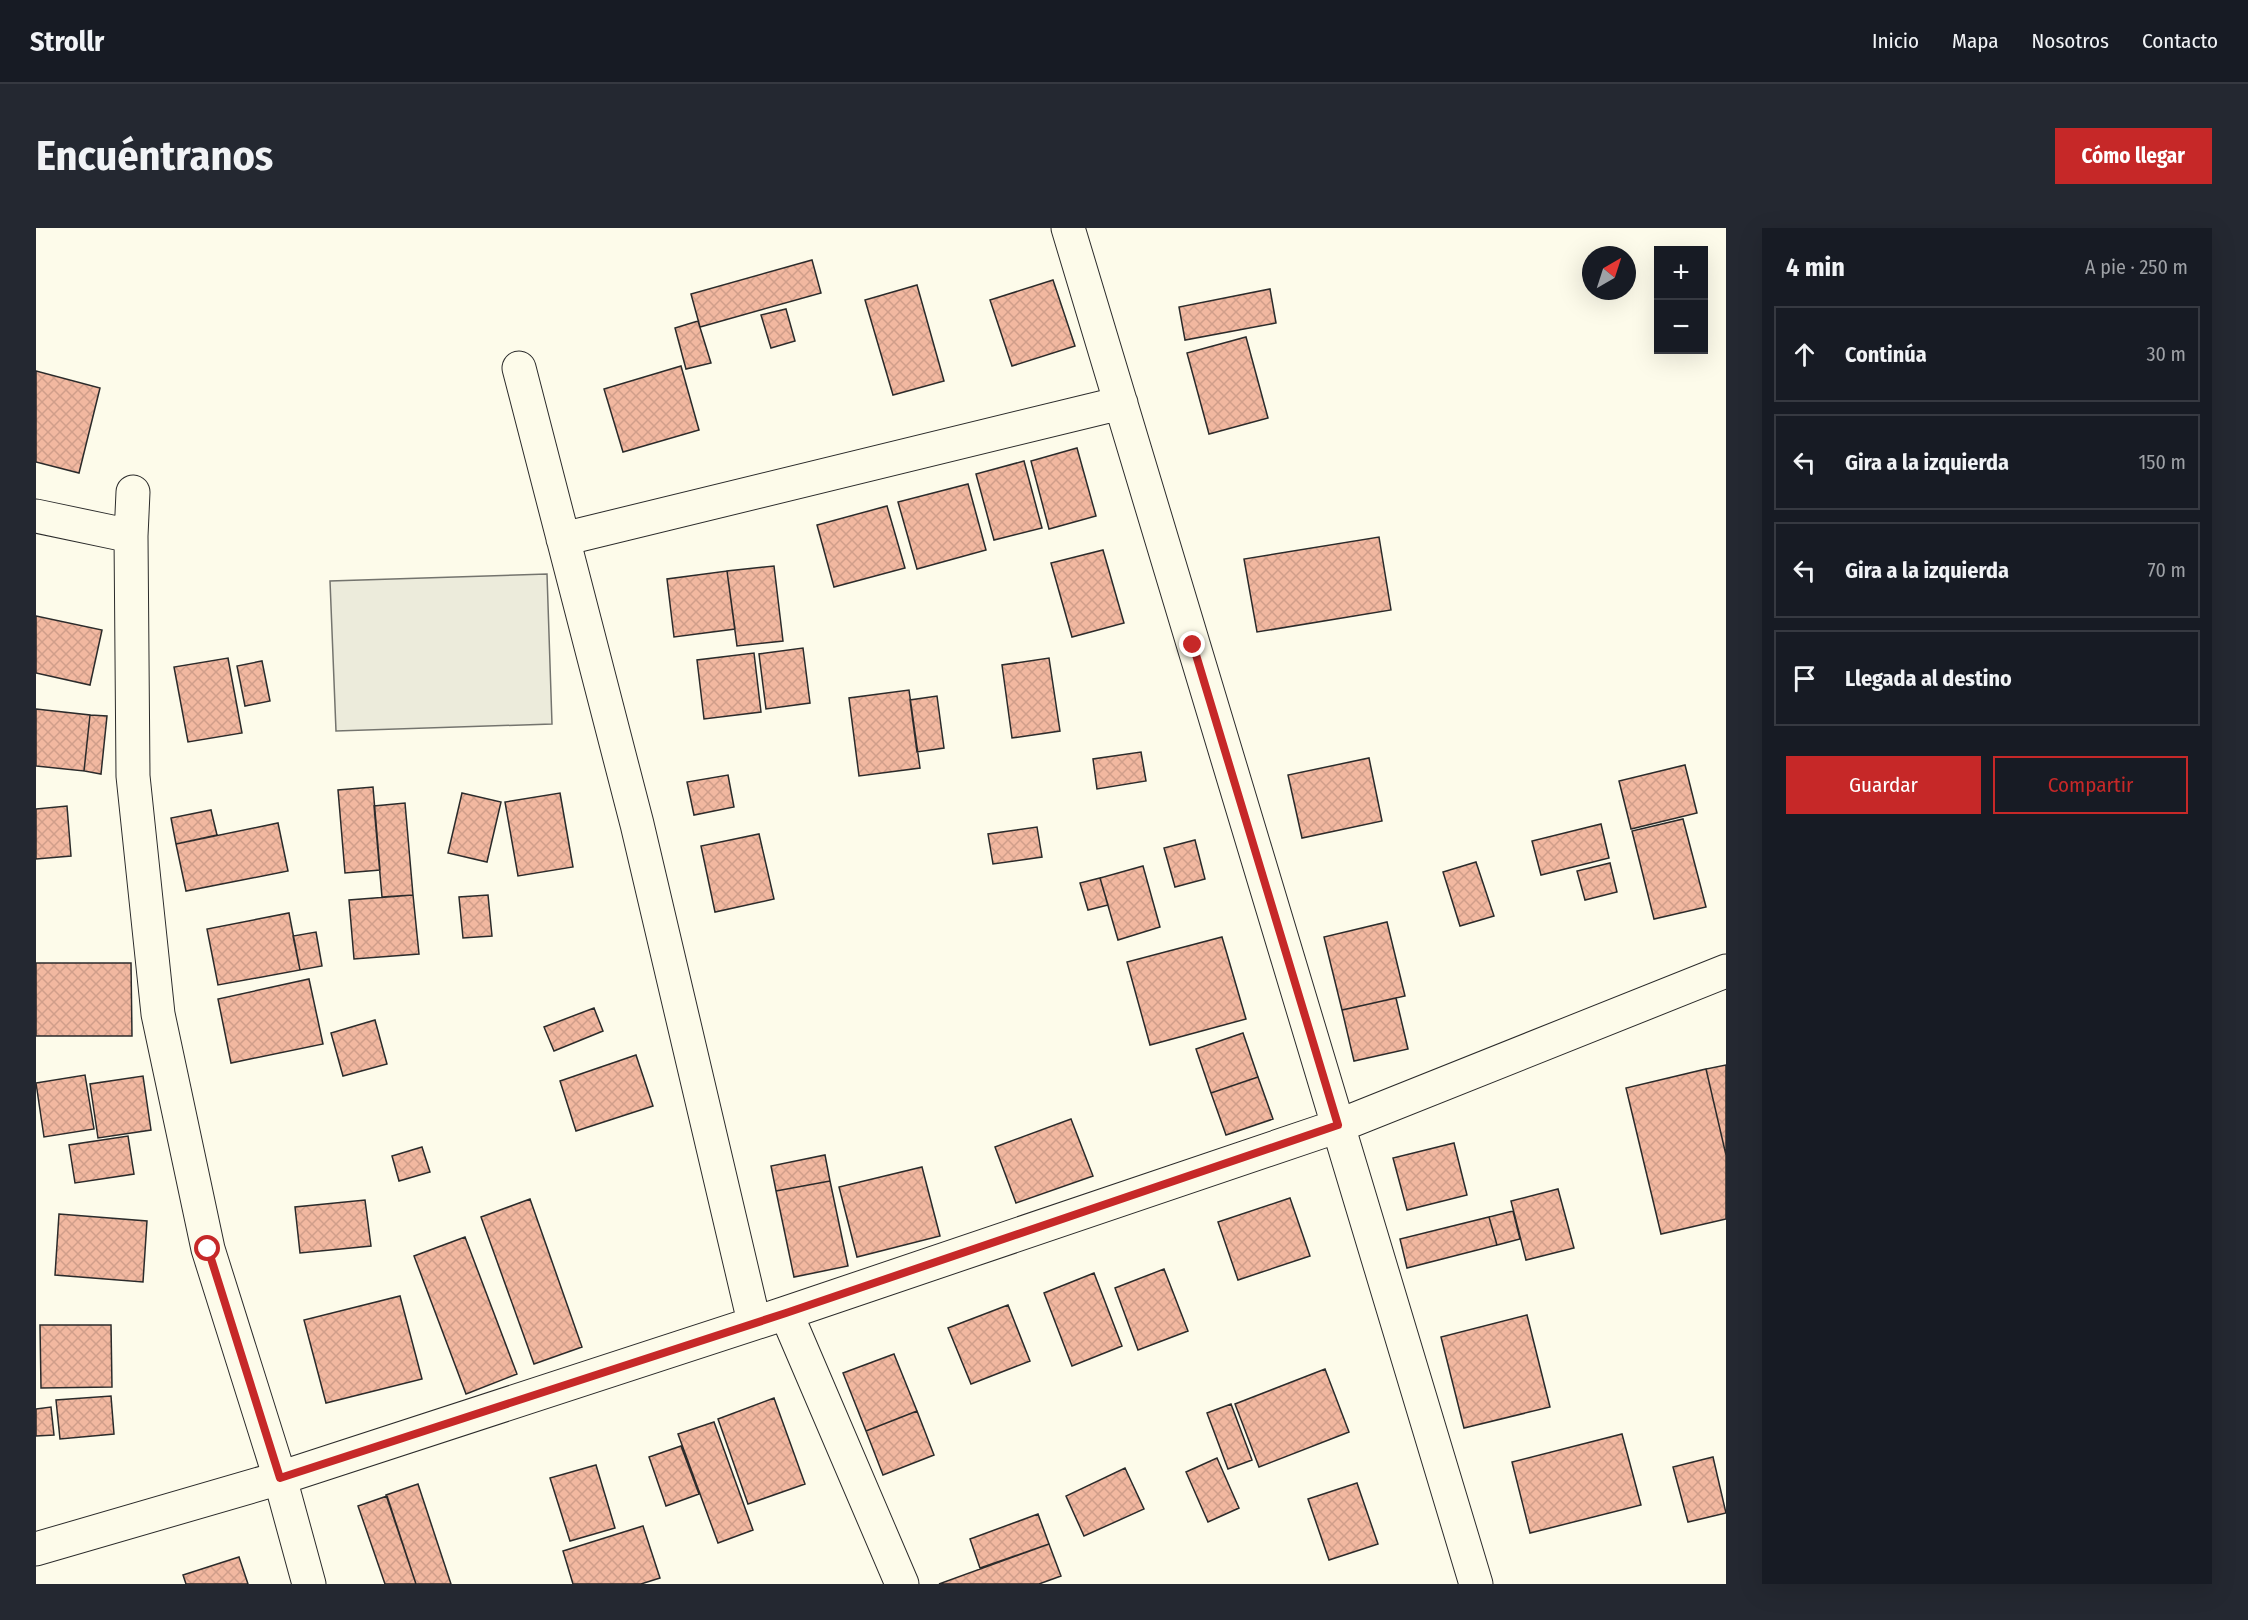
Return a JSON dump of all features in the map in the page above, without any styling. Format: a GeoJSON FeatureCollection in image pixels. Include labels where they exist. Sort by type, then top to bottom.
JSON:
{"type":"FeatureCollection","features":[{"type":"Feature","properties":{"kind":"street"},"geometry":{"type":"LineString","coordinates":[[1068,228],[1476,1584]]}},
{"type":"Feature","properties":{"kind":"street"},"geometry":{"type":"LineString","coordinates":[[519,368],[637,824],[754,1322]]}},
{"type":"Feature","properties":{"kind":"street"},"geometry":{"type":"LineString","coordinates":[[563,539],[1121,404]]}},
{"type":"Feature","properties":{"kind":"street"},"geometry":{"type":"LineString","coordinates":[[133,492],[131,536],[133,776],[158,1014],[208,1249],[280,1478],[309,1584]]}},
{"type":"Feature","properties":{"kind":"street"},"geometry":{"type":"LineString","coordinates":[[36,516],[131,536]]}},
{"type":"Feature","properties":{"kind":"street"},"geometry":{"type":"LineString","coordinates":[[36,1550],[280,1478],[786,1313],[1338,1125],[1726,971]]}},
{"type":"Feature","properties":{"kind":"street"},"geometry":{"type":"LineString","coordinates":[[786,1313],[902,1584]]}},
{"type":"Feature","properties":{"kind":"shaded area"},"geometry":{"type":"Polygon","coordinates":[[[547,574],[552,724],[336,731],[330,581],[547,574]]]}},
{"type":"Feature","properties":{"kind":"building"},"geometry":{"type":"Polygon","coordinates":[[[812,260],[821,293],[700,327],[691,294],[812,260]]]}},
{"type":"Feature","properties":{"kind":"building"},"geometry":{"type":"Polygon","coordinates":[[[1053,280],[1075,346],[1012,366],[990,300],[1053,280]]]}},
{"type":"Feature","properties":{"kind":"building"},"geometry":{"type":"Polygon","coordinates":[[[917,285],[944,381],[893,395],[865,300],[917,285]]]}},
{"type":"Feature","properties":{"kind":"building"},"geometry":{"type":"Polygon","coordinates":[[[1270,289],[1276,323],[1185,340],[1179,307],[1270,289]]]}},
{"type":"Feature","properties":{"kind":"building"},"geometry":{"type":"Polygon","coordinates":[[[786,309],[795,341],[771,348],[761,315],[786,309]]]}},
{"type":"Feature","properties":{"kind":"building"},"geometry":{"type":"Polygon","coordinates":[[[698,321],[711,363],[686,369],[675,328],[698,321]]]}},
{"type":"Feature","properties":{"kind":"building"},"geometry":{"type":"Polygon","coordinates":[[[1246,337],[1268,418],[1209,434],[1187,353],[1246,337]]]}},
{"type":"Feature","properties":{"kind":"building"},"geometry":{"type":"Polygon","coordinates":[[[681,366],[699,430],[623,452],[604,389],[681,366]]]}},
{"type":"Feature","properties":{"kind":"building"},"geometry":{"type":"Polygon","coordinates":[[[36,371],[100,388],[79,473],[36,462],[36,371]]]}},
{"type":"Feature","properties":{"kind":"building"},"geometry":{"type":"Polygon","coordinates":[[[1077,448],[1096,516],[1049,529],[1031,461],[1077,448]]]}},
{"type":"Feature","properties":{"kind":"building"},"geometry":{"type":"Polygon","coordinates":[[[1024,461],[1042,528],[994,540],[976,474],[1024,461]]]}},
{"type":"Feature","properties":{"kind":"building"},"geometry":{"type":"Polygon","coordinates":[[[968,484],[986,550],[917,569],[898,502],[968,484]]]}},
{"type":"Feature","properties":{"kind":"building"},"geometry":{"type":"Polygon","coordinates":[[[887,506],[905,568],[834,587],[817,525],[887,506]]]}},
{"type":"Feature","properties":{"kind":"building"},"geometry":{"type":"Polygon","coordinates":[[[1379,537],[1391,610],[1257,632],[1244,559],[1379,537]]]}},
{"type":"Feature","properties":{"kind":"building"},"geometry":{"type":"Polygon","coordinates":[[[1103,550],[1124,623],[1072,637],[1051,563],[1103,550]]]}},
{"type":"Feature","properties":{"kind":"building"},"geometry":{"type":"Polygon","coordinates":[[[774,566],[783,641],[737,646],[727,571],[774,566]]]}},
{"type":"Feature","properties":{"kind":"building"},"geometry":{"type":"Polygon","coordinates":[[[727,571],[735,629],[674,637],[667,579],[727,571]]]}},
{"type":"Feature","properties":{"kind":"building"},"geometry":{"type":"Polygon","coordinates":[[[36,616],[102,630],[90,685],[36,673],[36,616]]]}},
{"type":"Feature","properties":{"kind":"building"},"geometry":{"type":"Polygon","coordinates":[[[803,648],[810,703],[766,709],[759,654],[803,648]]]}},
{"type":"Feature","properties":{"kind":"building"},"geometry":{"type":"Polygon","coordinates":[[[754,653],[761,712],[704,719],[697,660],[754,653]]]}},
{"type":"Feature","properties":{"kind":"building"},"geometry":{"type":"Polygon","coordinates":[[[228,658],[242,733],[188,742],[174,667],[228,658]]]}},
{"type":"Feature","properties":{"kind":"building"},"geometry":{"type":"Polygon","coordinates":[[[1049,658],[1060,731],[1012,738],[1002,665],[1049,658]]]}},
{"type":"Feature","properties":{"kind":"building"},"geometry":{"type":"Polygon","coordinates":[[[262,661],[270,701],[245,706],[237,666],[262,661]]]}},
{"type":"Feature","properties":{"kind":"building"},"geometry":{"type":"Polygon","coordinates":[[[909,690],[920,768],[859,776],[849,698],[909,690]]]}},
{"type":"Feature","properties":{"kind":"building"},"geometry":{"type":"Polygon","coordinates":[[[937,696],[944,748],[917,752],[910,700],[937,696]]]}},
{"type":"Feature","properties":{"kind":"building"},"geometry":{"type":"Polygon","coordinates":[[[36,709],[90,715],[84,771],[36,766],[36,709]]]}},
{"type":"Feature","properties":{"kind":"building"},"geometry":{"type":"Polygon","coordinates":[[[90,715],[107,716],[101,774],[84,771],[90,715]]]}},
{"type":"Feature","properties":{"kind":"building"},"geometry":{"type":"Polygon","coordinates":[[[1141,752],[1146,781],[1097,789],[1093,759],[1141,752]]]}},
{"type":"Feature","properties":{"kind":"building"},"geometry":{"type":"Polygon","coordinates":[[[1369,758],[1382,821],[1302,838],[1288,775],[1369,758]]]}},
{"type":"Feature","properties":{"kind":"building"},"geometry":{"type":"Polygon","coordinates":[[[1685,765],[1697,813],[1631,829],[1619,781],[1685,765]]]}},
{"type":"Feature","properties":{"kind":"building"},"geometry":{"type":"Polygon","coordinates":[[[728,775],[734,807],[694,815],[687,782],[728,775]]]}},
{"type":"Feature","properties":{"kind":"building"},"geometry":{"type":"Polygon","coordinates":[[[373,787],[380,870],[345,873],[338,790],[373,787]]]}},
{"type":"Feature","properties":{"kind":"building"},"geometry":{"type":"Polygon","coordinates":[[[462,793],[501,802],[487,862],[448,853],[462,793]]]}},
{"type":"Feature","properties":{"kind":"building"},"geometry":{"type":"Polygon","coordinates":[[[560,793],[573,867],[518,876],[505,802],[560,793]]]}},
{"type":"Feature","properties":{"kind":"building"},"geometry":{"type":"Polygon","coordinates":[[[405,803],[413,895],[382,897],[374,806],[405,803]]]}},
{"type":"Feature","properties":{"kind":"building"},"geometry":{"type":"Polygon","coordinates":[[[67,806],[71,856],[36,859],[36,809],[67,806]]]}},
{"type":"Feature","properties":{"kind":"building"},"geometry":{"type":"Polygon","coordinates":[[[211,810],[217,835],[176,844],[171,818],[211,810]]]}},
{"type":"Feature","properties":{"kind":"building"},"geometry":{"type":"Polygon","coordinates":[[[1683,819],[1706,907],[1654,919],[1632,831],[1683,819]]]}},
{"type":"Feature","properties":{"kind":"building"},"geometry":{"type":"Polygon","coordinates":[[[278,823],[288,871],[186,891],[176,844],[278,823]]]}},
{"type":"Feature","properties":{"kind":"building"},"geometry":{"type":"Polygon","coordinates":[[[1601,824],[1609,858],[1541,875],[1532,841],[1601,824]]]}},
{"type":"Feature","properties":{"kind":"building"},"geometry":{"type":"Polygon","coordinates":[[[1037,827],[1042,857],[993,864],[988,834],[1037,827]]]}},
{"type":"Feature","properties":{"kind":"building"},"geometry":{"type":"Polygon","coordinates":[[[759,834],[774,899],[715,912],[701,846],[759,834]]]}},
{"type":"Feature","properties":{"kind":"building"},"geometry":{"type":"Polygon","coordinates":[[[1195,840],[1205,879],[1175,887],[1164,848],[1195,840]]]}},
{"type":"Feature","properties":{"kind":"building"},"geometry":{"type":"Polygon","coordinates":[[[1476,862],[1494,916],[1460,926],[1443,872],[1476,862]]]}},
{"type":"Feature","properties":{"kind":"building"},"geometry":{"type":"Polygon","coordinates":[[[1610,863],[1617,892],[1585,900],[1577,871],[1610,863]]]}},
{"type":"Feature","properties":{"kind":"building"},"geometry":{"type":"Polygon","coordinates":[[[1143,866],[1160,927],[1118,940],[1100,878],[1143,866]]]}},
{"type":"Feature","properties":{"kind":"building"},"geometry":{"type":"Polygon","coordinates":[[[1100,878],[1108,905],[1088,910],[1080,883],[1100,878]]]}},
{"type":"Feature","properties":{"kind":"building"},"geometry":{"type":"Polygon","coordinates":[[[413,895],[419,954],[354,959],[349,900],[413,895]]]}},
{"type":"Feature","properties":{"kind":"building"},"geometry":{"type":"Polygon","coordinates":[[[488,895],[492,936],[463,938],[459,897],[488,895]]]}},
{"type":"Feature","properties":{"kind":"building"},"geometry":{"type":"Polygon","coordinates":[[[289,913],[300,970],[218,985],[207,929],[289,913]]]}},
{"type":"Feature","properties":{"kind":"building"},"geometry":{"type":"Polygon","coordinates":[[[1387,922],[1405,996],[1342,1010],[1324,937],[1387,922]]]}},
{"type":"Feature","properties":{"kind":"building"},"geometry":{"type":"Polygon","coordinates":[[[316,932],[322,966],[300,970],[293,936],[316,932]]]}},
{"type":"Feature","properties":{"kind":"building"},"geometry":{"type":"Polygon","coordinates":[[[1222,937],[1246,1019],[1150,1045],[1127,962],[1222,937]]]}},
{"type":"Feature","properties":{"kind":"building"},"geometry":{"type":"Polygon","coordinates":[[[36,963],[131,963],[132,1036],[36,1036],[36,963]]]}},
{"type":"Feature","properties":{"kind":"building"},"geometry":{"type":"Polygon","coordinates":[[[309,979],[323,1044],[231,1063],[218,999],[309,979]]]}},
{"type":"Feature","properties":{"kind":"building"},"geometry":{"type":"Polygon","coordinates":[[[1396,998],[1408,1049],[1354,1061],[1342,1010],[1396,998]]]}},
{"type":"Feature","properties":{"kind":"building"},"geometry":{"type":"Polygon","coordinates":[[[594,1008],[603,1031],[554,1051],[544,1027],[594,1008]]]}},
{"type":"Feature","properties":{"kind":"building"},"geometry":{"type":"Polygon","coordinates":[[[375,1020],[387,1064],[343,1076],[331,1033],[375,1020]]]}},
{"type":"Feature","properties":{"kind":"building"},"geometry":{"type":"Polygon","coordinates":[[[1243,1033],[1258,1077],[1211,1093],[1196,1049],[1243,1033]]]}},
{"type":"Feature","properties":{"kind":"building"},"geometry":{"type":"Polygon","coordinates":[[[636,1055],[653,1106],[576,1131],[560,1081],[636,1055]]]}},
{"type":"Feature","properties":{"kind":"building"},"geometry":{"type":"Polygon","coordinates":[[[1726,1065],[1726,1155],[1706,1069],[1726,1065]]]}},
{"type":"Feature","properties":{"kind":"building"},"geometry":{"type":"Polygon","coordinates":[[[1706,1069],[1726,1155],[1726,1219],[1661,1234],[1626,1088],[1706,1069]]]}},
{"type":"Feature","properties":{"kind":"building"},"geometry":{"type":"Polygon","coordinates":[[[85,1075],[94,1129],[44,1137],[36,1083],[85,1075]]]}},
{"type":"Feature","properties":{"kind":"building"},"geometry":{"type":"Polygon","coordinates":[[[143,1076],[151,1130],[98,1138],[90,1084],[143,1076]]]}},
{"type":"Feature","properties":{"kind":"building"},"geometry":{"type":"Polygon","coordinates":[[[1258,1077],[1273,1119],[1226,1135],[1211,1093],[1258,1077]]]}},
{"type":"Feature","properties":{"kind":"building"},"geometry":{"type":"Polygon","coordinates":[[[1071,1119],[1093,1176],[1016,1203],[995,1147],[1071,1119]]]}},
{"type":"Feature","properties":{"kind":"building"},"geometry":{"type":"Polygon","coordinates":[[[128,1136],[134,1174],[75,1183],[69,1145],[128,1136]]]}},
{"type":"Feature","properties":{"kind":"building"},"geometry":{"type":"Polygon","coordinates":[[[1454,1143],[1467,1195],[1407,1210],[1393,1158],[1454,1143]]]}},
{"type":"Feature","properties":{"kind":"building"},"geometry":{"type":"Polygon","coordinates":[[[422,1147],[430,1172],[399,1181],[392,1156],[422,1147]]]}},
{"type":"Feature","properties":{"kind":"building"},"geometry":{"type":"Polygon","coordinates":[[[825,1155],[830,1181],[776,1191],[771,1166],[825,1155]]]}},
{"type":"Feature","properties":{"kind":"building"},"geometry":{"type":"Polygon","coordinates":[[[922,1167],[940,1236],[857,1257],[839,1187],[922,1167]]]}},
{"type":"Feature","properties":{"kind":"building"},"geometry":{"type":"Polygon","coordinates":[[[830,1181],[848,1266],[794,1277],[776,1191],[830,1181]]]}},
{"type":"Feature","properties":{"kind":"building"},"geometry":{"type":"Polygon","coordinates":[[[1558,1189],[1574,1248],[1526,1260],[1511,1201],[1558,1189]]]}},
{"type":"Feature","properties":{"kind":"building"},"geometry":{"type":"Polygon","coordinates":[[[1290,1198],[1310,1256],[1238,1280],[1218,1222],[1290,1198]]]}},
{"type":"Feature","properties":{"kind":"building"},"geometry":{"type":"Polygon","coordinates":[[[530,1199],[582,1347],[534,1364],[481,1217],[530,1199]]]}},
{"type":"Feature","properties":{"kind":"building"},"geometry":{"type":"Polygon","coordinates":[[[365,1200],[371,1246],[300,1253],[295,1207],[365,1200]]]}},
{"type":"Feature","properties":{"kind":"building"},"geometry":{"type":"Polygon","coordinates":[[[1513,1211],[1520,1239],[1497,1245],[1489,1217],[1513,1211]]]}},
{"type":"Feature","properties":{"kind":"building"},"geometry":{"type":"Polygon","coordinates":[[[59,1214],[147,1221],[143,1282],[55,1275],[59,1214]]]}},
{"type":"Feature","properties":{"kind":"building"},"geometry":{"type":"Polygon","coordinates":[[[1489,1217],[1497,1245],[1407,1268],[1400,1239],[1489,1217]]]}},
{"type":"Feature","properties":{"kind":"building"},"geometry":{"type":"Polygon","coordinates":[[[465,1237],[517,1374],[466,1394],[414,1256],[465,1237]]]}},
{"type":"Feature","properties":{"kind":"building"},"geometry":{"type":"Polygon","coordinates":[[[1164,1269],[1188,1331],[1138,1350],[1115,1288],[1164,1269]]]}},
{"type":"Feature","properties":{"kind":"building"},"geometry":{"type":"Polygon","coordinates":[[[1094,1273],[1122,1346],[1072,1366],[1044,1293],[1094,1273]]]}},
{"type":"Feature","properties":{"kind":"building"},"geometry":{"type":"Polygon","coordinates":[[[400,1296],[422,1379],[326,1403],[304,1320],[400,1296]]]}},
{"type":"Feature","properties":{"kind":"building"},"geometry":{"type":"Polygon","coordinates":[[[1008,1305],[1030,1361],[971,1384],[948,1328],[1008,1305]]]}},
{"type":"Feature","properties":{"kind":"building"},"geometry":{"type":"Polygon","coordinates":[[[1527,1315],[1550,1407],[1464,1428],[1441,1337],[1527,1315]]]}},
{"type":"Feature","properties":{"kind":"building"},"geometry":{"type":"Polygon","coordinates":[[[40,1325],[111,1325],[112,1387],[41,1388],[40,1325]]]}},
{"type":"Feature","properties":{"kind":"building"},"geometry":{"type":"Polygon","coordinates":[[[894,1354],[917,1411],[866,1431],[843,1373],[894,1354]]]}},
{"type":"Feature","properties":{"kind":"building"},"geometry":{"type":"Polygon","coordinates":[[[1325,1369],[1349,1432],[1259,1467],[1235,1404],[1325,1369]]]}},
{"type":"Feature","properties":{"kind":"building"},"geometry":{"type":"Polygon","coordinates":[[[111,1396],[114,1434],[60,1439],[56,1400],[111,1396]]]}},
{"type":"Feature","properties":{"kind":"building"},"geometry":{"type":"Polygon","coordinates":[[[774,1398],[805,1484],[748,1504],[718,1419],[774,1398]]]}},
{"type":"Feature","properties":{"kind":"building"},"geometry":{"type":"Polygon","coordinates":[[[1231,1404],[1252,1460],[1228,1469],[1207,1413],[1231,1404]]]}},
{"type":"Feature","properties":{"kind":"building"},"geometry":{"type":"Polygon","coordinates":[[[51,1407],[54,1435],[36,1436],[36,1409],[51,1407]]]}},
{"type":"Feature","properties":{"kind":"building"},"geometry":{"type":"Polygon","coordinates":[[[917,1411],[934,1455],[883,1475],[866,1431],[917,1411]]]}},
{"type":"Feature","properties":{"kind":"building"},"geometry":{"type":"Polygon","coordinates":[[[714,1422],[753,1530],[718,1543],[678,1434],[714,1422]]]}},
{"type":"Feature","properties":{"kind":"building"},"geometry":{"type":"Polygon","coordinates":[[[1622,1434],[1641,1505],[1530,1533],[1512,1462],[1622,1434]]]}},
{"type":"Feature","properties":{"kind":"building"},"geometry":{"type":"Polygon","coordinates":[[[681,1446],[699,1494],[666,1506],[649,1457],[681,1446]]]}},
{"type":"Feature","properties":{"kind":"building"},"geometry":{"type":"Polygon","coordinates":[[[1713,1457],[1726,1513],[1688,1522],[1673,1467],[1713,1457]]]}},
{"type":"Feature","properties":{"kind":"building"},"geometry":{"type":"Polygon","coordinates":[[[1217,1458],[1239,1508],[1208,1522],[1186,1472],[1217,1458]]]}},
{"type":"Feature","properties":{"kind":"building"},"geometry":{"type":"Polygon","coordinates":[[[596,1465],[615,1528],[570,1541],[550,1478],[596,1465]]]}},
{"type":"Feature","properties":{"kind":"building"},"geometry":{"type":"Polygon","coordinates":[[[1125,1468],[1144,1509],[1084,1536],[1066,1496],[1125,1468]]]}},
{"type":"Feature","properties":{"kind":"building"},"geometry":{"type":"Polygon","coordinates":[[[1357,1483],[1378,1544],[1329,1560],[1308,1499],[1357,1483]]]}},
{"type":"Feature","properties":{"kind":"building"},"geometry":{"type":"Polygon","coordinates":[[[418,1484],[451,1584],[416,1584],[386,1495],[418,1484]]]}},
{"type":"Feature","properties":{"kind":"building"},"geometry":{"type":"Polygon","coordinates":[[[387,1496],[416,1584],[385,1584],[358,1506],[387,1496]]]}},
{"type":"Feature","properties":{"kind":"building"},"geometry":{"type":"Polygon","coordinates":[[[1038,1514],[1049,1544],[980,1568],[970,1539],[1038,1514]]]}},
{"type":"Feature","properties":{"kind":"building"},"geometry":{"type":"Polygon","coordinates":[[[643,1526],[660,1578],[641,1584],[573,1584],[563,1551],[643,1526]]]}},
{"type":"Feature","properties":{"kind":"building"},"geometry":{"type":"Polygon","coordinates":[[[1049,1544],[1061,1576],[1039,1584],[939,1584],[1049,1544]]]}},
{"type":"Feature","properties":{"kind":"building"},"geometry":{"type":"Polygon","coordinates":[[[239,1557],[248,1584],[186,1584],[183,1575],[239,1557]]]}},
{"type":"Feature","properties":{"kind":"route"},"geometry":{"type":"LineString","coordinates":[[208,1249],[280,1478],[786,1313],[1338,1125],[1193,645]]}}]}
